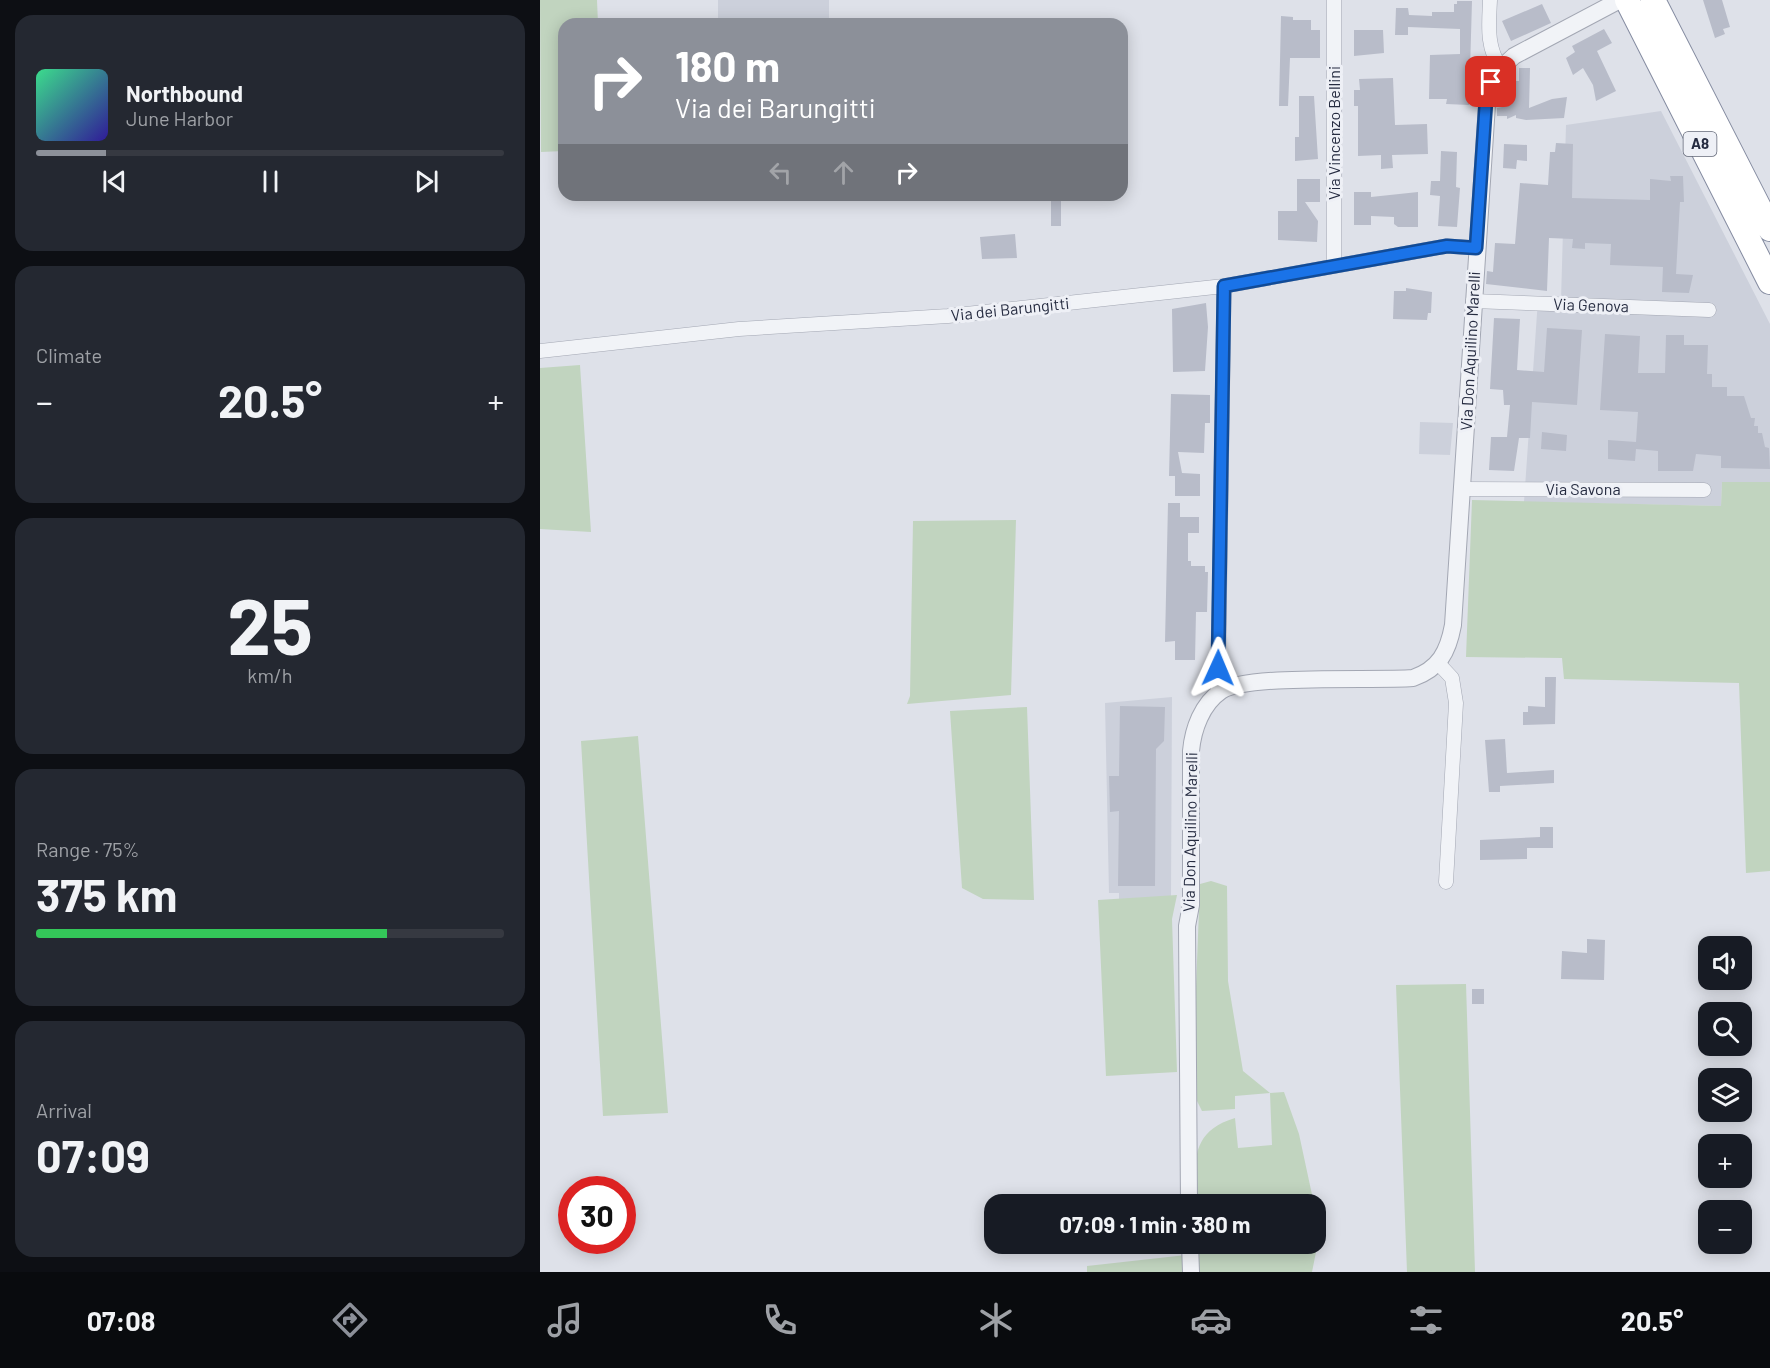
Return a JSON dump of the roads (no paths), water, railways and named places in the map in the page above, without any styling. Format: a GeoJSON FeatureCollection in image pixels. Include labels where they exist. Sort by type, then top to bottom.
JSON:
{"type":"FeatureCollection","features":[{"type":"Feature","properties":{"kind":"highway","name":"A8"},"geometry":{"type":"LineString","coordinates":[[1632,2],[1770,229]]}},
{"type":"Feature","properties":{"kind":"highway","name":"A8"},"geometry":{"type":"LineString","coordinates":[[1632,2],[1770,282]]}},
{"type":"Feature","properties":{"kind":"street","name":"Via Vincenzo Bellini"},"geometry":{"type":"LineString","coordinates":[[1334,0],[1334,265]]}},
{"type":"Feature","properties":{"kind":"street"},"geometry":{"type":"LineString","coordinates":[[1490,0],[1490,43],[1493,57],[1501,68]]}},
{"type":"Feature","properties":{"kind":"street","name":"Via Don Aquilino Marelli"},"geometry":{"type":"LineString","coordinates":[[1438,663],[1449,645],[1453,625],[1488,89],[1501,68],[1514,56],[1632,2]]}},
{"type":"Feature","properties":{"kind":"street","name":"Via dei Barungitti"},"geometry":{"type":"LineString","coordinates":[[540,351],[739,329],[948,316],[1224,286],[1447,246],[1476,248]]}},
{"type":"Feature","properties":{"kind":"street"},"geometry":{"type":"LineString","coordinates":[[1218,693],[1224,286]]}},
{"type":"Feature","properties":{"kind":"street","name":"Via Genova"},"geometry":{"type":"LineString","coordinates":[[1473,301],[1709,310]]}},
{"type":"Feature","properties":{"kind":"street","name":"Via Savona"},"geometry":{"type":"LineString","coordinates":[[1462,489],[1704,490]]}},
{"type":"Feature","properties":{"kind":"street"},"geometry":{"type":"LineString","coordinates":[[1218,693],[1228,687],[1260,682],[1413,678],[1426,674],[1438,663],[1452,678],[1456,704],[1446,882]]}},
{"type":"Feature","properties":{"kind":"street","name":"Via Don Aquilino Marelli"},"geometry":{"type":"LineString","coordinates":[[1189,1194],[1187,926],[1191,905],[1191,751],[1192,738],[1200,718],[1218,693]]}},
{"type":"Feature","properties":{"kind":"street"},"geometry":{"type":"LineString","coordinates":[[1190,1254],[1191,1272]]}}]}
